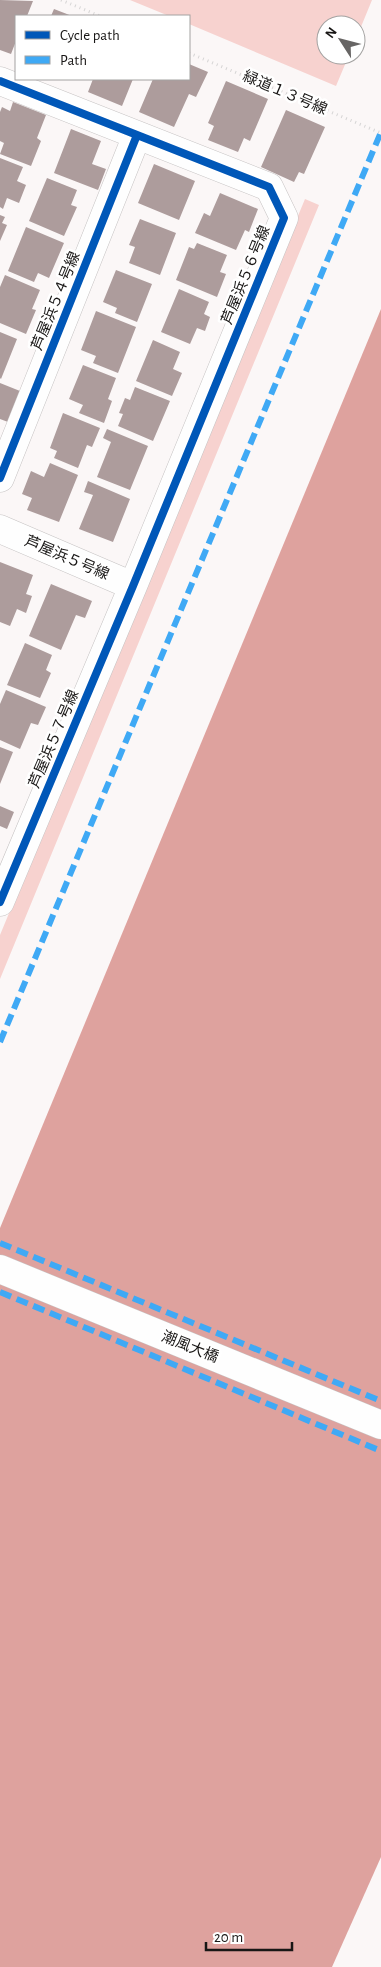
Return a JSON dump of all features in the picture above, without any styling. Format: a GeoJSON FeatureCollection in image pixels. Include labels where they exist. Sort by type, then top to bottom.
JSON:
{"type":"FeatureCollection","features":[{"type":"Feature","properties":{"kind":"street","name":"芦屋浜５６号線"},"geometry":{"type":"LineString","coordinates":[[0,82],[269,187],[284,218],[133,586]]}},
{"type":"Feature","properties":{"kind":"street","name":"芦屋浜５４号線"},"geometry":{"type":"LineString","coordinates":[[0,478],[138,135]]}},
{"type":"Feature","properties":{"kind":"street","name":"芦屋浜５号線"},"geometry":{"type":"LineString","coordinates":[[0,529],[133,586]]}},
{"type":"Feature","properties":{"kind":"street","name":"芦屋浜５７号線"},"geometry":{"type":"LineString","coordinates":[[0,902],[133,586]]}},
{"type":"Feature","properties":{"kind":"street","name":"潮風大橋"},"geometry":{"type":"LineString","coordinates":[[0,1269],[381,1425]]}},
{"type":"Feature","properties":{"kind":"path"},"geometry":{"type":"LineString","coordinates":[[61,0],[98,15]]}},
{"type":"Feature","properties":{"kind":"shaded area"},"geometry":{"type":"Polygon","coordinates":[[[130,0],[372,0],[366,15],[316,15],[316,65],[345,65],[336,86],[190,24],[190,15],[167,15],[130,0]]]}},
{"type":"Feature","properties":{"kind":"shaded area"},"geometry":{"type":"Polygon","coordinates":[[[305,199],[319,205],[0,979],[0,935],[305,199]]]}},
{"type":"Feature","properties":{"kind":"shaded area"},"geometry":{"type":"Polygon","coordinates":[[[381,309],[381,1857],[332,1967],[0,1967],[0,1228],[381,309]]]}},
{"type":"Feature","properties":{"kind":"building"},"geometry":{"type":"Polygon","coordinates":[[[0,0],[33,1],[27,15],[15,15],[15,44],[11,54],[0,50],[0,0]]]}},
{"type":"Feature","properties":{"kind":"building"},"geometry":{"type":"Polygon","coordinates":[[[54,9],[69,15],[51,15],[54,9]]]}},
{"type":"Feature","properties":{"kind":"building"},"geometry":{"type":"Polygon","coordinates":[[[190,64],[208,72],[196,97],[189,94],[174,127],[139,112],[153,80],[190,80],[190,64]]]}},
{"type":"Feature","properties":{"kind":"building"},"geometry":{"type":"Polygon","coordinates":[[[93,80],[133,80],[122,106],[88,92],[93,80]]]}},
{"type":"Feature","properties":{"kind":"building"},"geometry":{"type":"Polygon","coordinates":[[[226,81],[268,99],[250,141],[244,138],[238,152],[208,140],[214,126],[208,123],[226,81]]]}},
{"type":"Feature","properties":{"kind":"building"},"geometry":{"type":"Polygon","coordinates":[[[13,102],[46,115],[37,138],[41,141],[31,166],[0,154],[4,143],[0,141],[0,112],[2,107],[10,111],[13,102]]]}},
{"type":"Feature","properties":{"kind":"building"},"geometry":{"type":"Polygon","coordinates":[[[286,110],[325,127],[304,174],[299,172],[294,182],[261,167],[286,110]]]}},
{"type":"Feature","properties":{"kind":"building"},"geometry":{"type":"Polygon","coordinates":[[[71,129],[101,141],[92,164],[106,169],[98,190],[54,173],[71,129]]]}},
{"type":"Feature","properties":{"kind":"building"},"geometry":{"type":"Polygon","coordinates":[[[0,158],[23,167],[17,181],[26,185],[19,203],[7,198],[3,209],[0,207],[0,158]]]}},
{"type":"Feature","properties":{"kind":"building"},"geometry":{"type":"Polygon","coordinates":[[[154,164],[195,181],[179,220],[138,203],[154,164]]]}},
{"type":"Feature","properties":{"kind":"building"},"geometry":{"type":"Polygon","coordinates":[[[47,178],[77,190],[71,205],[77,207],[64,236],[29,221],[47,178]]]}},
{"type":"Feature","properties":{"kind":"building"},"geometry":{"type":"Polygon","coordinates":[[[220,193],[258,209],[249,232],[245,230],[236,250],[195,233],[204,213],[210,216],[220,193]]]}},
{"type":"Feature","properties":{"kind":"building"},"geometry":{"type":"Polygon","coordinates":[[[0,215],[5,217],[2,223],[7,225],[0,241],[0,215]]]}},
{"type":"Feature","properties":{"kind":"building"},"geometry":{"type":"Polygon","coordinates":[[[140,219],[176,233],[160,275],[129,263],[135,247],[129,245],[140,219]]]}},
{"type":"Feature","properties":{"kind":"building"},"geometry":{"type":"Polygon","coordinates":[[[26,227],[64,243],[49,278],[38,273],[34,282],[8,271],[26,227]]]}},
{"type":"Feature","properties":{"kind":"building"},"geometry":{"type":"Polygon","coordinates":[[[197,243],[227,255],[220,272],[226,274],[217,297],[176,280],[189,247],[194,249],[197,243]]]}},
{"type":"Feature","properties":{"kind":"building"},"geometry":{"type":"Polygon","coordinates":[[[116,270],[152,284],[137,322],[115,313],[117,308],[103,302],[116,270]]]}},
{"type":"Feature","properties":{"kind":"building"},"geometry":{"type":"Polygon","coordinates":[[[5,275],[40,290],[32,309],[36,310],[26,334],[0,323],[0,287],[5,275]]]}},
{"type":"Feature","properties":{"kind":"building"},"geometry":{"type":"Polygon","coordinates":[[[179,289],[209,302],[204,314],[210,317],[205,331],[197,328],[190,344],[161,332],[179,289]]]}},
{"type":"Feature","properties":{"kind":"building"},"geometry":{"type":"Polygon","coordinates":[[[96,311],[136,327],[118,373],[93,363],[96,356],[81,350],[96,311]]]}},
{"type":"Feature","properties":{"kind":"building"},"geometry":{"type":"Polygon","coordinates":[[[0,332],[17,339],[1,379],[0,378],[0,332]]]}},
{"type":"Feature","properties":{"kind":"building"},"geometry":{"type":"Polygon","coordinates":[[[153,340],[180,352],[173,369],[182,373],[172,396],[136,381],[153,340]]]}},
{"type":"Feature","properties":{"kind":"building"},"geometry":{"type":"Polygon","coordinates":[[[83,365],[116,378],[108,399],[112,401],[104,423],[79,413],[83,405],[69,399],[83,365]]]}},
{"type":"Feature","properties":{"kind":"building"},"geometry":{"type":"Polygon","coordinates":[[[0,383],[20,391],[8,422],[0,419],[0,383]]]}},
{"type":"Feature","properties":{"kind":"building"},"geometry":{"type":"Polygon","coordinates":[[[135,387],[170,401],[153,441],[118,426],[123,414],[119,413],[125,398],[130,400],[135,387]]]}},
{"type":"Feature","properties":{"kind":"building"},"geometry":{"type":"Polygon","coordinates":[[[63,413],[100,428],[92,447],[87,445],[78,468],[54,458],[57,451],[50,448],[63,413]]]}},
{"type":"Feature","properties":{"kind":"building"},"geometry":{"type":"Polygon","coordinates":[[[107,429],[148,446],[130,490],[97,477],[111,442],[103,438],[107,429]]]}},
{"type":"Feature","properties":{"kind":"building"},"geometry":{"type":"Polygon","coordinates":[[[50,463],[78,475],[59,522],[27,510],[32,498],[22,494],[31,471],[44,477],[50,463]]]}},
{"type":"Feature","properties":{"kind":"building"},"geometry":{"type":"Polygon","coordinates":[[[88,481],[130,499],[113,542],[79,529],[93,495],[84,492],[88,481]]]}},
{"type":"Feature","properties":{"kind":"building"},"geometry":{"type":"Polygon","coordinates":[[[0,562],[33,575],[26,594],[32,596],[26,613],[17,609],[10,626],[0,622],[0,562]]]}},
{"type":"Feature","properties":{"kind":"building"},"geometry":{"type":"Polygon","coordinates":[[[51,584],[92,601],[85,618],[76,615],[61,650],[29,636],[51,584]]]}},
{"type":"Feature","properties":{"kind":"building"},"geometry":{"type":"Polygon","coordinates":[[[25,643],[52,655],[46,670],[51,673],[40,698],[7,685],[25,643]]]}},
{"type":"Feature","properties":{"kind":"building"},"geometry":{"type":"Polygon","coordinates":[[[6,690],[46,707],[38,725],[31,723],[20,749],[0,740],[0,704],[6,690]]]}},
{"type":"Feature","properties":{"kind":"building"},"geometry":{"type":"Polygon","coordinates":[[[0,747],[13,752],[0,784],[0,747]]]}},
{"type":"Feature","properties":{"kind":"building"},"geometry":{"type":"Polygon","coordinates":[[[0,806],[14,812],[7,829],[0,826],[0,806]]]}},
{"type":"Feature","properties":{"kind":"marked path"},"geometry":{"type":"LineString","coordinates":[[0,1042],[381,132]]}},
{"type":"Feature","properties":{"kind":"marked path"},"geometry":{"type":"LineString","coordinates":[[0,1243],[381,1401]]}},
{"type":"Feature","properties":{"kind":"marked path"},"geometry":{"type":"LineString","coordinates":[[0,1292],[381,1451]]}},
{"type":"Feature","properties":{"kind":"cycle path"},"geometry":{"type":"LineString","coordinates":[[0,81],[269,187],[284,218],[133,586],[0,902]]}},
{"type":"Feature","properties":{"kind":"cycle path"},"geometry":{"type":"LineString","coordinates":[[0,478],[137,135]]}}]}
